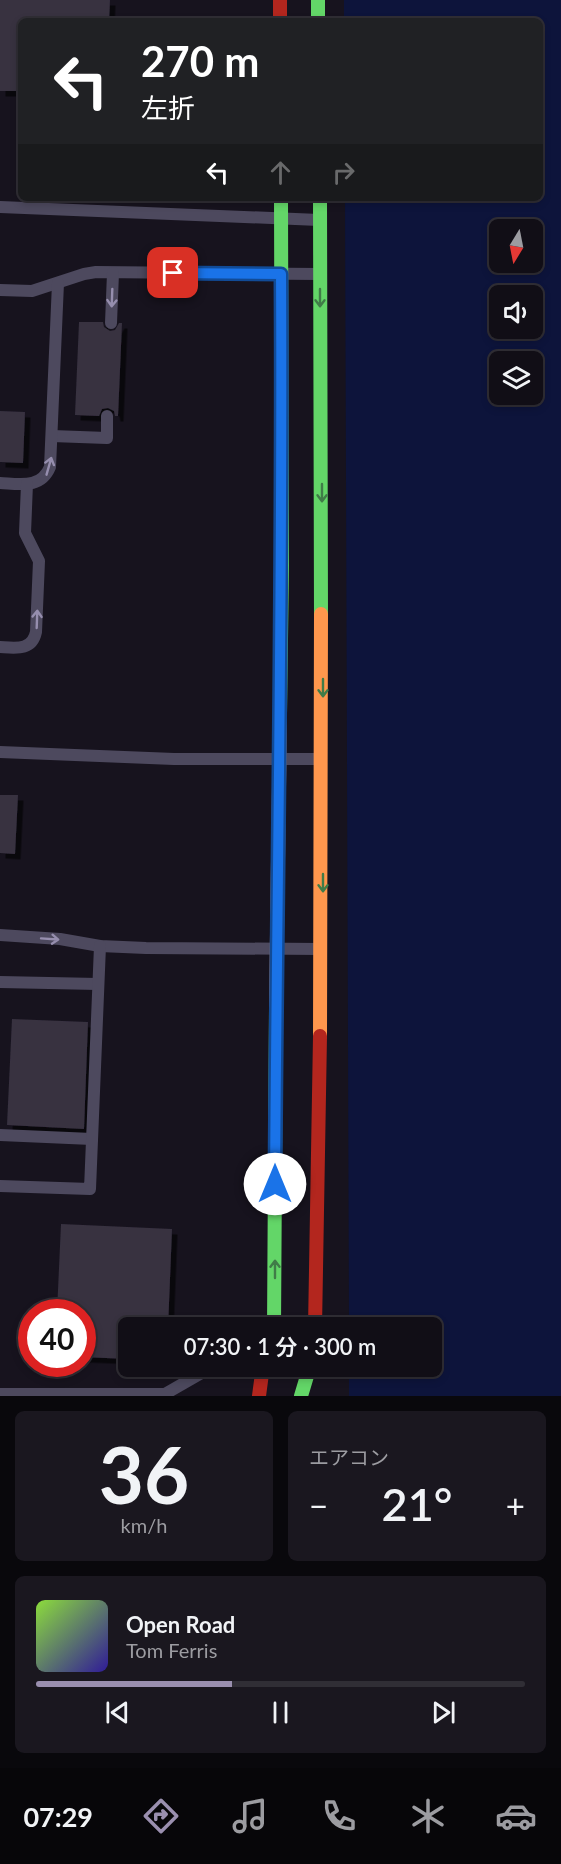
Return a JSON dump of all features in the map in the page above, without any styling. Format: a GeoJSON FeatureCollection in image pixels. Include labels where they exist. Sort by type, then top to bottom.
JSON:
{"type":"FeatureCollection","features":[{"type":"Feature","properties":{"kind":"street"},"geometry":{"type":"LineString","coordinates":[[280,0],[280,18]]}},
{"type":"Feature","properties":{"kind":"street"},"geometry":{"type":"LineString","coordinates":[[318,0],[318,18]]}},
{"type":"Feature","properties":{"kind":"street"},"geometry":{"type":"LineString","coordinates":[[274,1317],[278,759],[282,565],[281,201]]}},
{"type":"Feature","properties":{"kind":"street"},"geometry":{"type":"LineString","coordinates":[[315,1317],[323,759],[320,201]]}},
{"type":"Feature","properties":{"kind":"street"},"geometry":{"type":"LineString","coordinates":[[259,1396],[261,1377]]}},
{"type":"Feature","properties":{"kind":"street"},"geometry":{"type":"LineString","coordinates":[[301,1396],[306,1377]]}},
{"type":"Feature","properties":{"kind":"lane"},"geometry":{"type":"LineString","coordinates":[[0,207],[320,220]]}},
{"type":"Feature","properties":{"kind":"lane"},"geometry":{"type":"LineString","coordinates":[[0,290],[32,291],[90,273],[320,274]]}},
{"type":"Feature","properties":{"kind":"lane"},"geometry":{"type":"LineString","coordinates":[[111,323],[113,273]]}},
{"type":"Feature","properties":{"kind":"lane"},"geometry":{"type":"LineString","coordinates":[[0,483],[36,483],[47,475],[51,463],[58,283]]}},
{"type":"Feature","properties":{"kind":"lane"},"geometry":{"type":"LineString","coordinates":[[52,436],[107,438],[107,416]]}},
{"type":"Feature","properties":{"kind":"lane"},"geometry":{"type":"LineString","coordinates":[[0,647],[26,647],[33,643],[36,636],[39,561],[25,533],[27,484]]}},
{"type":"Feature","properties":{"kind":"lane"},"geometry":{"type":"LineString","coordinates":[[0,752],[174,759],[323,759]]}},
{"type":"Feature","properties":{"kind":"lane"},"geometry":{"type":"LineString","coordinates":[[0,935],[60,939],[100,946],[322,949]]}},
{"type":"Feature","properties":{"kind":"lane"},"geometry":{"type":"LineString","coordinates":[[0,1185],[90,1189],[100,946]]}},
{"type":"Feature","properties":{"kind":"lane"},"geometry":{"type":"LineString","coordinates":[[0,982],[98,984]]}},
{"type":"Feature","properties":{"kind":"lane"},"geometry":{"type":"LineString","coordinates":[[0,1135],[92,1139]]}},
{"type":"Feature","properties":{"kind":"lane"},"geometry":{"type":"LineString","coordinates":[[0,1394],[165,1394],[195,1377]]}},
{"type":"Feature","properties":{"kind":"shaded area"},"geometry":{"type":"Polygon","coordinates":[[[344,0],[561,0],[561,1396],[349,1396],[349,1377],[442,1377],[442,1317],[349,1317],[345,201],[543,201],[543,18],[344,18],[344,0]]]}},
{"type":"Feature","properties":{"kind":"building"},"geometry":{"type":"Polygon","coordinates":[[[0,0],[110,0],[109,18],[18,18],[18,91],[0,91],[0,0]]]}},
{"type":"Feature","properties":{"kind":"building"},"geometry":{"type":"Polygon","coordinates":[[[79,322],[103,322],[104,327],[110,331],[115,330],[119,323],[122,323],[118,416],[115,416],[114,411],[108,408],[102,409],[99,416],[75,415],[79,322]]]}},
{"type":"Feature","properties":{"kind":"building"},"geometry":{"type":"Polygon","coordinates":[[[0,411],[25,412],[23,463],[0,462],[0,411]]]}},
{"type":"Feature","properties":{"kind":"building"},"geometry":{"type":"Polygon","coordinates":[[[0,795],[18,795],[15,854],[0,853],[0,795]]]}},
{"type":"Feature","properties":{"kind":"building"},"geometry":{"type":"Polygon","coordinates":[[[12,1019],[88,1022],[84,1129],[7,1125],[12,1019]]]}},
{"type":"Feature","properties":{"kind":"building"},"geometry":{"type":"Polygon","coordinates":[[[61,1224],[172,1229],[168,1317],[118,1317],[118,1359],[96,1358],[96,1299],[58,1299],[61,1224]]]}},
{"type":"Feature","properties":{"kind":"traffic: fast"},"geometry":{"type":"LineString","coordinates":[[318,0],[318,18]]}},
{"type":"Feature","properties":{"kind":"traffic: fast"},"geometry":{"type":"LineString","coordinates":[[280,714],[281,201]]}},
{"type":"Feature","properties":{"kind":"traffic: fast"},"geometry":{"type":"LineString","coordinates":[[320,201],[321,614]]}},
{"type":"Feature","properties":{"kind":"traffic: fast"},"geometry":{"type":"LineString","coordinates":[[274,1317],[276,1007]]}},
{"type":"Feature","properties":{"kind":"traffic: fast"},"geometry":{"type":"LineString","coordinates":[[301,1396],[307,1377]]}},
{"type":"Feature","properties":{"kind":"traffic: slow"},"geometry":{"type":"LineString","coordinates":[[320,1036],[321,614]]}},
{"type":"Feature","properties":{"kind":"traffic: slow"},"geometry":{"type":"LineString","coordinates":[[276,1007],[280,714]]}},
{"type":"Feature","properties":{"kind":"traffic: jam"},"geometry":{"type":"LineString","coordinates":[[280,0],[280,18]]}},
{"type":"Feature","properties":{"kind":"traffic: jam"},"geometry":{"type":"LineString","coordinates":[[315,1317],[320,1036]]}},
{"type":"Feature","properties":{"kind":"traffic: jam"},"geometry":{"type":"LineString","coordinates":[[259,1396],[262,1377]]}},
{"type":"Feature","properties":{"kind":"route"},"geometry":{"type":"LineString","coordinates":[[173,273],[281,274],[282,565],[278,759],[275,1184]]}}]}
